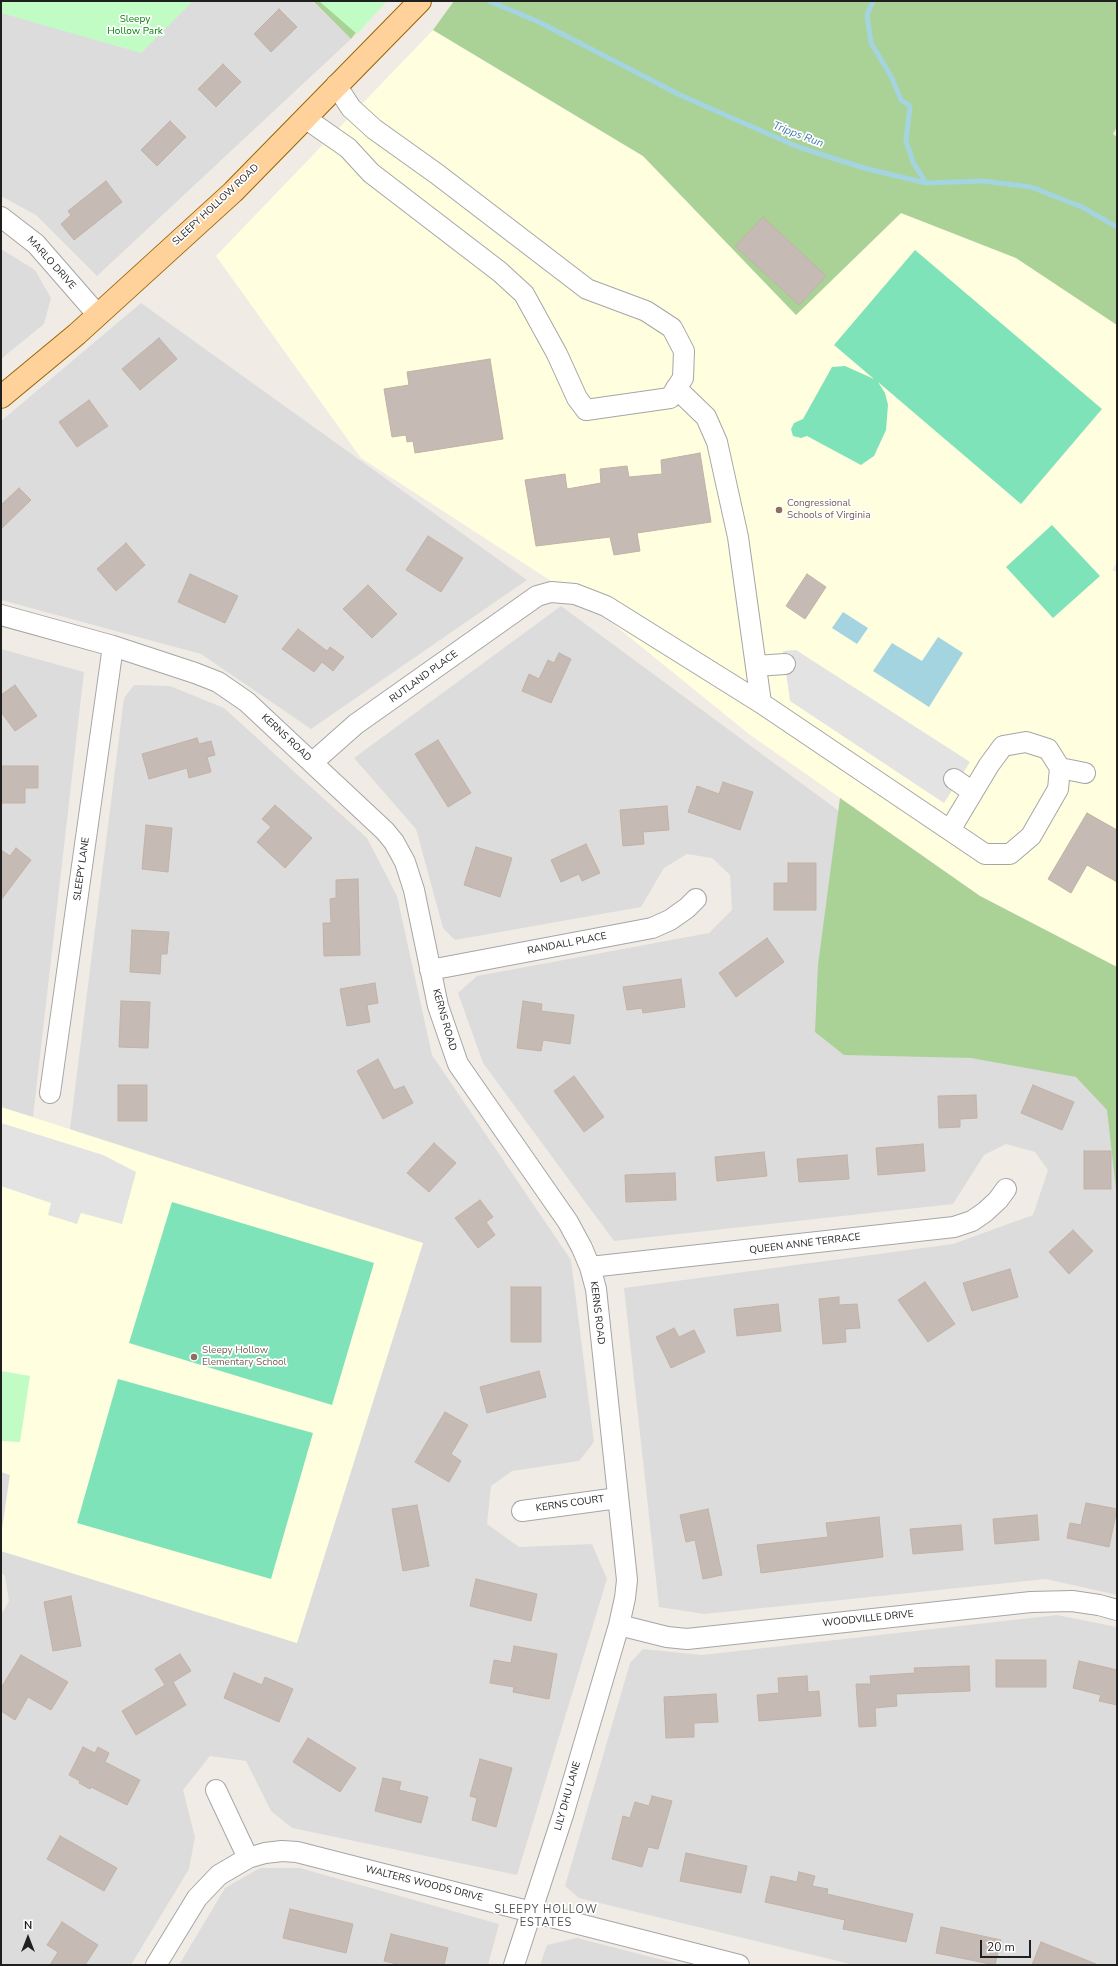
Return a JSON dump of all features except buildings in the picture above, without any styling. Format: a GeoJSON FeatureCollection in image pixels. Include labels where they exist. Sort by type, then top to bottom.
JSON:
{"type":"FeatureCollection","features":[{"type":"Feature","properties":{"kind":"main road","name":"SLEEPY HOLLOW ROAD"},"geometry":{"type":"LineString","coordinates":[[1,397],[97,314],[233,192],[336,85],[420,1]]}},
{"type":"Feature","properties":{"kind":"street"},"geometry":{"type":"LineString","coordinates":[[305,118],[348,148],[371,173],[500,272],[524,294],[557,354],[577,398],[586,410],[670,398],[683,378],[684,351],[672,328],[646,311],[587,289],[437,174],[374,129],[351,108],[336,85]]}},
{"type":"Feature","properties":{"kind":"street","name":"MARLO DRIVE"},"geometry":{"type":"LineString","coordinates":[[1,217],[36,244],[97,314]]}},
{"type":"Feature","properties":{"kind":"street"},"geometry":{"type":"LineString","coordinates":[[676,388],[706,417],[717,442],[738,538],[761,704],[950,830],[986,854],[1010,854],[1031,836],[1058,789],[1060,768],[1048,749],[1026,742],[1003,746],[989,765],[950,830]]}},
{"type":"Feature","properties":{"kind":"street","name":"RUTLAND PLACE"},"geometry":{"type":"LineString","coordinates":[[313,762],[356,724],[538,596],[551,592],[575,594],[606,606],[761,704]]}},
{"type":"Feature","properties":{"kind":"street","name":"KERNS ROAD"},"geometry":{"type":"LineString","coordinates":[[1,615],[113,646],[196,673],[218,682],[247,702],[362,808],[394,842],[405,862],[414,890],[430,970],[449,1041],[458,1064],[568,1222],[590,1267],[596,1289],[626,1580],[625,1598],[619,1625]]}},
{"type":"Feature","properties":{"kind":"street","name":"SLEEPY LANE"},"geometry":{"type":"LineString","coordinates":[[50,1093],[113,646]]}},
{"type":"Feature","properties":{"kind":"street"},"geometry":{"type":"LineString","coordinates":[[756,666],[785,664]]}},
{"type":"Feature","properties":{"kind":"street"},"geometry":{"type":"LineString","coordinates":[[1060,768],[1084,773]]}},
{"type":"Feature","properties":{"kind":"street"},"geometry":{"type":"LineString","coordinates":[[954,779],[973,792]]}},
{"type":"Feature","properties":{"kind":"street","name":"RANDALL PLACE"},"geometry":{"type":"LineString","coordinates":[[430,970],[652,928],[670,920],[696,899]]}},
{"type":"Feature","properties":{"kind":"street","name":"QUEEN ANNE TERRACE"},"geometry":{"type":"LineString","coordinates":[[590,1267],[954,1227],[972,1221],[985,1212],[998,1200],[1006,1189]]}},
{"type":"Feature","properties":{"kind":"street","name":"KERNS COURT"},"geometry":{"type":"LineString","coordinates":[[522,1511],[618,1498]]}},
{"type":"Feature","properties":{"kind":"street","name":"WOODVILLE DRIVE"},"geometry":{"type":"LineString","coordinates":[[619,1625],[667,1637],[687,1639],[1031,1602],[1072,1601],[1099,1605],[1117,1610]]}},
{"type":"Feature","properties":{"kind":"street","name":"LILY DHU LANE"},"geometry":{"type":"LineString","coordinates":[[514,1965],[563,1815],[619,1625]]}},
{"type":"Feature","properties":{"kind":"street"},"geometry":{"type":"LineString","coordinates":[[216,1790],[248,1858]]}},
{"type":"Feature","properties":{"kind":"street","name":"WALTERS WOODS DRIVE"},"geometry":{"type":"LineString","coordinates":[[156,1965],[198,1898],[219,1875],[248,1858],[276,1852],[297,1852],[739,1965]]}},
{"type":"Feature","properties":{"kind":"shaded area"},"geometry":{"type":"Polygon","coordinates":[[[1,1],[312,1],[351,39],[97,276],[36,215],[1,196],[1,1]]]}},
{"type":"Feature","properties":{"kind":"shaded area","name":"Congressional Schools of Virginia"},"geometry":{"type":"Polygon","coordinates":[[[433,30],[643,156],[796,315],[901,213],[1016,258],[1117,325],[1117,562],[1112,570],[1117,572],[1117,967],[980,896],[749,734],[596,610],[361,458],[216,256],[433,30]]]}},
{"type":"Feature","properties":{"kind":"shaded area"},"geometry":{"type":"Polygon","coordinates":[[[1,249],[35,270],[51,298],[44,324],[1,359],[1,249]]]}},
{"type":"Feature","properties":{"kind":"shaded area"},"geometry":{"type":"Polygon","coordinates":[[[141,303],[527,580],[311,729],[201,654],[1,600],[1,421],[141,303]]]}},
{"type":"Feature","properties":{"kind":"shaded area"},"geometry":{"type":"Polygon","coordinates":[[[561,606],[1117,1016],[1117,1595],[1046,1579],[704,1614],[659,1607],[624,1288],[953,1244],[1033,1215],[1048,1170],[1035,1152],[1006,1144],[984,1155],[953,1204],[614,1241],[483,1063],[458,993],[477,976],[709,933],[732,910],[730,875],[712,858],[687,854],[664,868],[641,907],[455,940],[443,928],[416,829],[354,758],[561,606]]]}},
{"type":"Feature","properties":{"kind":"shaded area"},"geometry":{"type":"Polygon","coordinates":[[[1,649],[84,672],[33,1117],[1,1107],[1,649]]]}},
{"type":"Feature","properties":{"kind":"shaded area"},"geometry":{"type":"Polygon","coordinates":[[[796,650],[970,762],[944,803],[790,701],[783,651],[796,650]]]}},
{"type":"Feature","properties":{"kind":"shaded area"},"geometry":{"type":"Polygon","coordinates":[[[134,685],[170,686],[224,708],[367,838],[397,896],[432,1055],[571,1260],[594,1442],[579,1461],[512,1471],[491,1486],[487,1524],[519,1547],[592,1544],[607,1579],[517,1875],[292,1828],[271,1811],[246,1761],[210,1756],[183,1790],[195,1837],[189,1869],[131,1965],[1,1965],[1,1615],[9,1601],[5,1576],[1,1572],[1,1551],[297,1643],[70,1129],[124,698],[134,685]]]}},
{"type":"Feature","properties":{"kind":"shaded area","name":"Sleepy Hollow Elementary School"},"geometry":{"type":"Polygon","coordinates":[[[1,1107],[423,1243],[297,1643],[1,1551],[1,1537],[10,1475],[1,1472],[1,1107]]]}},
{"type":"Feature","properties":{"kind":"shaded area"},"geometry":{"type":"Polygon","coordinates":[[[1,1123],[103,1155],[136,1172],[122,1224],[81,1213],[77,1224],[48,1215],[51,1203],[1,1186],[1,1123]]]}},
{"type":"Feature","properties":{"kind":"shaded area"},"geometry":{"type":"Polygon","coordinates":[[[1,1472],[10,1474],[1,1537],[1,1472]]]}},
{"type":"Feature","properties":{"kind":"shaded area"},"geometry":{"type":"Polygon","coordinates":[[[1057,1615],[1117,1627],[1117,1965],[854,1965],[579,1898],[565,1886],[630,1663],[643,1649],[702,1655],[1057,1615]]]}},
{"type":"Feature","properties":{"kind":"shaded area"},"geometry":{"type":"Polygon","coordinates":[[[260,1868],[300,1868],[499,1924],[488,1965],[179,1965],[225,1888],[260,1868]]]}},
{"type":"Feature","properties":{"kind":"shaded area"},"geometry":{"type":"Polygon","coordinates":[[[577,1938],[682,1965],[540,1965],[547,1945],[577,1938]]]}},
{"type":"Feature","properties":{"kind":"green space","name":"Sleepy Hollow Park"},"geometry":{"type":"Polygon","coordinates":[[[1,1],[193,1],[141,53],[1,13],[1,1]]]}},
{"type":"Feature","properties":{"kind":"green space"},"geometry":{"type":"Polygon","coordinates":[[[313,1],[381,1],[351,39],[313,1]]]}},
{"type":"Feature","properties":{"kind":"green space"},"geometry":{"type":"Polygon","coordinates":[[[319,1],[387,1],[357,34],[319,1]]]}},
{"type":"Feature","properties":{"kind":"green space"},"geometry":{"type":"Polygon","coordinates":[[[454,1],[1117,1],[1117,127],[1113,134],[1117,137],[1117,325],[1016,258],[901,213],[796,315],[643,156],[433,30],[454,1]]]}},
{"type":"Feature","properties":{"kind":"green space"},"geometry":{"type":"Polygon","coordinates":[[[915,250],[1102,409],[1021,504],[878,382],[885,393],[888,405],[886,430],[874,456],[861,465],[807,436],[801,438],[793,436],[791,429],[794,423],[803,419],[832,367],[845,366],[874,379],[834,345],[915,250]]]}},
{"type":"Feature","properties":{"kind":"green space"},"geometry":{"type":"Polygon","coordinates":[[[1052,525],[1100,576],[1053,618],[1006,567],[1052,525]]]}},
{"type":"Feature","properties":{"kind":"green space"},"geometry":{"type":"Polygon","coordinates":[[[840,798],[980,896],[1117,967],[1117,1198],[1107,1110],[1076,1077],[971,1058],[844,1055],[815,1032],[818,965],[840,798]]]}},
{"type":"Feature","properties":{"kind":"green space"},"geometry":{"type":"Polygon","coordinates":[[[172,1202],[374,1263],[332,1405],[129,1343],[172,1202]]]}},
{"type":"Feature","properties":{"kind":"green space"},"geometry":{"type":"Polygon","coordinates":[[[1,1371],[30,1376],[20,1442],[1,1441],[1,1371]]]}},
{"type":"Feature","properties":{"kind":"green space"},"geometry":{"type":"Polygon","coordinates":[[[118,1379],[313,1433],[271,1579],[77,1523],[118,1379]]]}},
{"type":"Feature","properties":{"kind":"water"},"geometry":{"type":"Polygon","coordinates":[[[843,612],[868,628],[857,644],[832,628],[843,612]]]}},
{"type":"Feature","properties":{"kind":"water"},"geometry":{"type":"Polygon","coordinates":[[[938,637],[963,653],[929,707],[873,671],[892,643],[922,661],[938,637]]]}},
{"type":"Feature","properties":{"kind":"waterway","name":"Tripps Run"},"geometry":{"type":"LineString","coordinates":[[489,1],[539,22],[680,95],[798,147],[864,168],[926,183],[983,181],[1031,187],[1082,207],[1117,227]]}},
{"type":"Feature","properties":{"kind":"waterway"},"geometry":{"type":"LineString","coordinates":[[873,1],[867,15],[871,43],[891,76],[901,100],[910,106],[906,141],[913,162],[926,183]]}},
{"type":"Feature","properties":{"kind":"place","name":"Congressional Schools of Virginia"},"geometry":{"type":"Point","coordinates":[779,510]}},
{"type":"Feature","properties":{"kind":"place","name":"Sleepy Hollow Elementary School"},"geometry":{"type":"Point","coordinates":[194,1357]}},
{"type":"Feature","properties":{"kind":"district","name":"SLEEPY HOLLOW ESTATES"},"geometry":{"type":"Point","coordinates":[546,1916]}}]}
